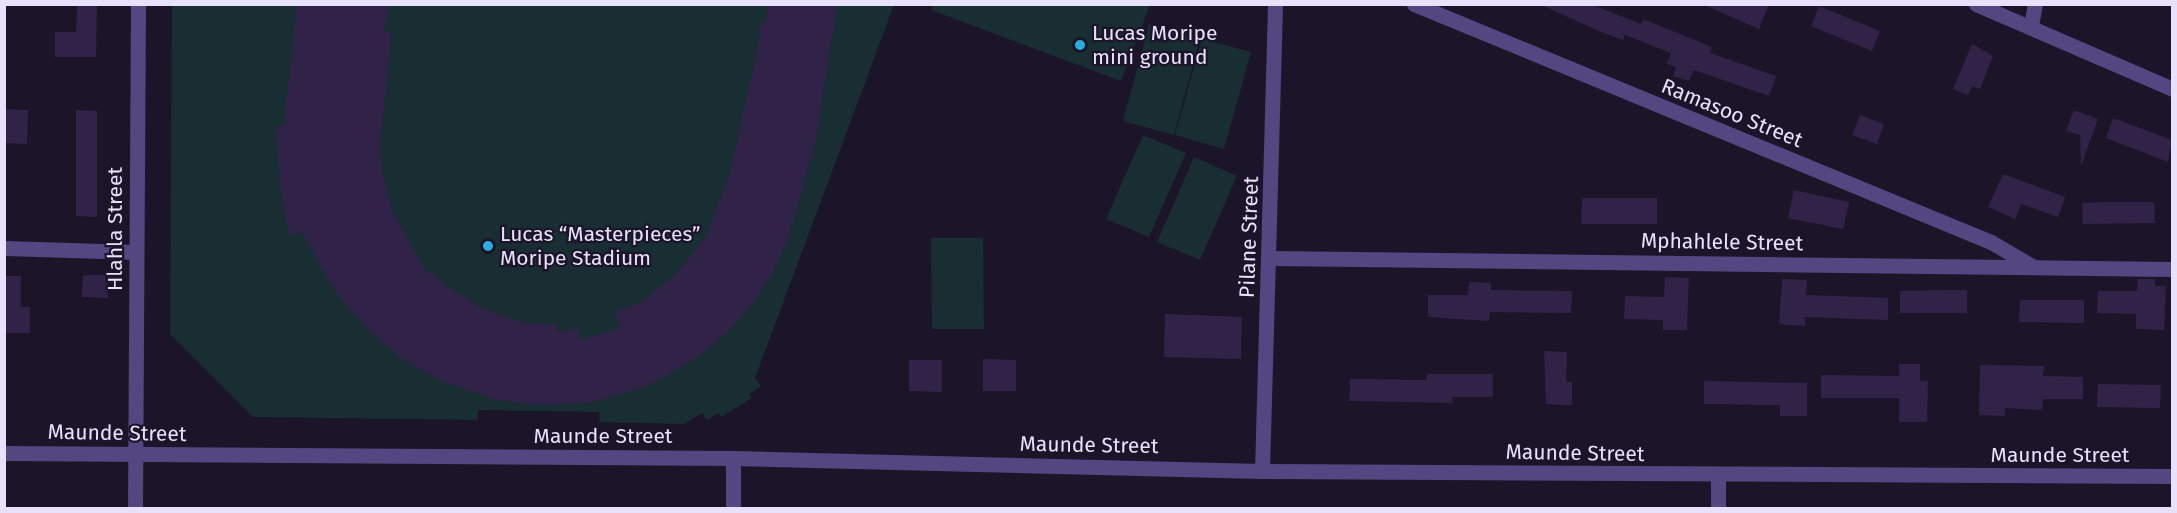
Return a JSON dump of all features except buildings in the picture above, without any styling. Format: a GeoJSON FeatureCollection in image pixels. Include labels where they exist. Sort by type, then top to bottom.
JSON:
{"type":"FeatureCollection","features":[{"type":"Feature","properties":{"kind":"street","name":"Hlahla Street"},"geometry":{"type":"LineString","coordinates":[[135,508],[138,4]]}},
{"type":"Feature","properties":{"kind":"street","name":"Pilane Street"},"geometry":{"type":"LineString","coordinates":[[1262,471],[1270,258],[1275,4]]}},
{"type":"Feature","properties":{"kind":"street","name":"Ramasoo Street"},"geometry":{"type":"LineString","coordinates":[[1414,4],[1980,237],[2032,266]]}},
{"type":"Feature","properties":{"kind":"street"},"geometry":{"type":"LineString","coordinates":[[1976,4],[2172,88]]}},
{"type":"Feature","properties":{"kind":"street"},"geometry":{"type":"LineString","coordinates":[[2031,26],[2035,4]]}},
{"type":"Feature","properties":{"kind":"street"},"geometry":{"type":"LineString","coordinates":[[4,248],[136,252]]}},
{"type":"Feature","properties":{"kind":"street","name":"Mphahlele Street"},"geometry":{"type":"LineString","coordinates":[[1270,258],[2172,269]]}},
{"type":"Feature","properties":{"kind":"street","name":"Maunde Street"},"geometry":{"type":"LineString","coordinates":[[4,453],[733,458],[1262,471],[2172,476]]}},
{"type":"Feature","properties":{"kind":"street"},"geometry":{"type":"LineString","coordinates":[[733,458],[733,508]]}},
{"type":"Feature","properties":{"kind":"street"},"geometry":{"type":"LineString","coordinates":[[1718,475],[1718,508]]}},
{"type":"Feature","properties":{"kind":"green space","name":"Lucas Moripe mini ground"},"geometry":{"type":"Polygon","coordinates":[[[933,4],[1150,5],[1121,81],[931,10],[933,4]]]}},
{"type":"Feature","properties":{"kind":"green space","name":"Lucas “Masterpieces” Moripe Stadium"},"geometry":{"type":"Polygon","coordinates":[[[172,5],[894,5],[755,378],[761,386],[749,394],[752,398],[721,417],[718,413],[707,420],[702,413],[684,424],[600,422],[599,412],[478,410],[478,420],[253,417],[170,334],[172,5]]]}},
{"type":"Feature","properties":{"kind":"green space"},"geometry":{"type":"Polygon","coordinates":[[[1149,24],[1200,38],[1174,135],[1123,121],[1149,24]]]}},
{"type":"Feature","properties":{"kind":"green space"},"geometry":{"type":"Polygon","coordinates":[[[1202,39],[1251,52],[1224,149],[1175,135],[1202,39]]]}},
{"type":"Feature","properties":{"kind":"green space"},"geometry":{"type":"Polygon","coordinates":[[[1143,135],[1186,153],[1149,237],[1106,219],[1143,135]]]}},
{"type":"Feature","properties":{"kind":"green space"},"geometry":{"type":"Polygon","coordinates":[[[1194,157],[1237,176],[1200,260],[1157,242],[1194,157]]]}},
{"type":"Feature","properties":{"kind":"green space"},"geometry":{"type":"Polygon","coordinates":[[[931,238],[983,238],[984,329],[932,329],[931,238]]]}},
{"type":"Feature","properties":{"kind":"place","name":"Lucas Moripe mini ground"},"geometry":{"type":"Point","coordinates":[1080,45]}},
{"type":"Feature","properties":{"kind":"place","name":"Lucas “Masterpieces” Moripe Stadium"},"geometry":{"type":"Point","coordinates":[488,246]}}]}
